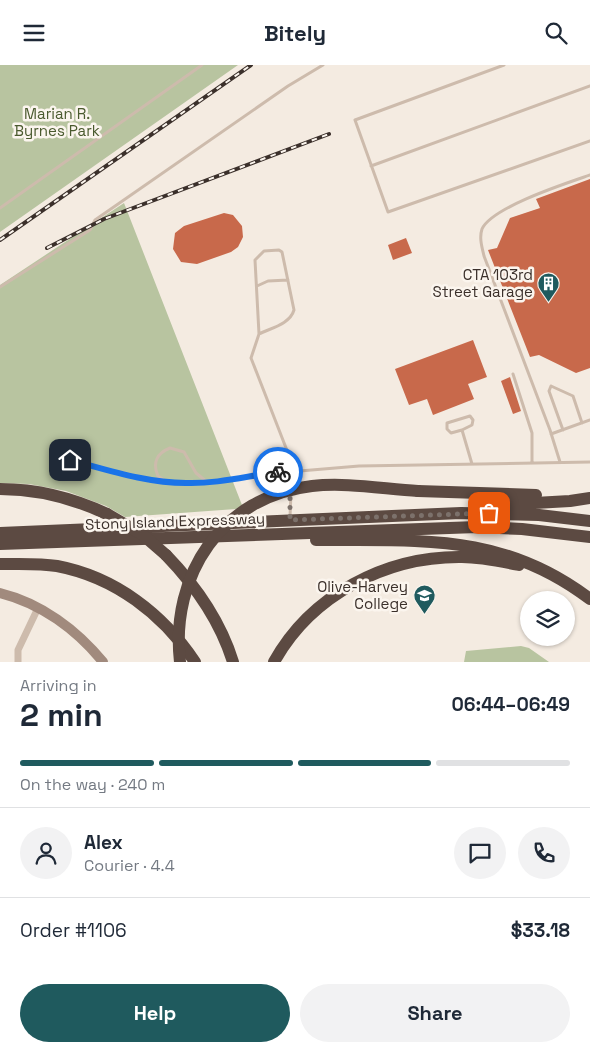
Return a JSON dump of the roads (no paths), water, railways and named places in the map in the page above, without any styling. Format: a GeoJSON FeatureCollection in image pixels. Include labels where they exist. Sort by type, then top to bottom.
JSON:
{"type":"FeatureCollection","features":[{"type":"Feature","properties":{"kind":"highway"},"geometry":{"type":"LineString","coordinates":[[180,662],[179,613],[190,576],[210,543],[235,517],[269,497],[312,486],[588,498]]}},
{"type":"Feature","properties":{"kind":"highway"},"geometry":{"type":"LineString","coordinates":[[0,489],[20,489],[58,495],[82,502],[143,535],[166,555],[194,586],[210,609],[233,662]]}},
{"type":"Feature","properties":{"kind":"highway"},"geometry":{"type":"LineString","coordinates":[[371,517],[398,510],[570,501],[588,498]]}},
{"type":"Feature","properties":{"kind":"highway","name":"Stony Island Expressway"},"geometry":{"type":"LineString","coordinates":[[0,544],[44,537],[290,520],[478,513],[539,515],[590,521]]}},
{"type":"Feature","properties":{"kind":"highway","name":"Stony Island Expressway"},"geometry":{"type":"LineString","coordinates":[[0,533],[44,537],[257,535],[477,527],[522,529],[590,537]]}},
{"type":"Feature","properties":{"kind":"highway"},"geometry":{"type":"LineString","coordinates":[[257,535],[280,540],[431,541],[461,544],[512,555],[566,582],[590,599]]}},
{"type":"Feature","properties":{"kind":"highway"},"geometry":{"type":"LineString","coordinates":[[274,662],[289,637],[312,613],[339,592],[384,570],[416,561],[462,557],[536,568]]}},
{"type":"Feature","properties":{"kind":"highway"},"geometry":{"type":"LineString","coordinates":[[0,564],[57,566],[105,582],[147,608],[173,633],[195,662]]}},
{"type":"Feature","properties":{"kind":"street"},"geometry":{"type":"LineString","coordinates":[[0,593],[38,608],[67,627],[103,662]]}},
{"type":"Feature","properties":{"kind":"street"},"geometry":{"type":"LineString","coordinates":[[18,662],[18,650],[38,608]]}},
{"type":"Feature","properties":{"kind":"lane"},"geometry":{"type":"LineString","coordinates":[[0,208],[202,65]]}},
{"type":"Feature","properties":{"kind":"lane"},"geometry":{"type":"LineString","coordinates":[[0,287],[90,230],[95,220],[288,86],[323,65]]}},
{"type":"Feature","properties":{"kind":"lane"},"geometry":{"type":"LineString","coordinates":[[504,65],[355,120],[388,212],[590,141]]}},
{"type":"Feature","properties":{"kind":"lane"},"geometry":{"type":"LineString","coordinates":[[371,166],[590,85]]}},
{"type":"Feature","properties":{"kind":"lane"},"geometry":{"type":"LineString","coordinates":[[560,462],[484,256],[480,239],[483,227],[501,210],[590,175]]}},
{"type":"Feature","properties":{"kind":"lane"},"geometry":{"type":"LineString","coordinates":[[259,334],[286,321],[294,310],[282,252],[279,250],[264,251],[255,260],[259,334],[251,358],[295,471],[290,498],[290,520]]}},
{"type":"Feature","properties":{"kind":"lane"},"geometry":{"type":"LineString","coordinates":[[256,286],[268,281],[288,280]]}},
{"type":"Feature","properties":{"kind":"lane"},"geometry":{"type":"LineString","coordinates":[[513,374],[532,433],[532,463]]}},
{"type":"Feature","properties":{"kind":"lane"},"geometry":{"type":"LineString","coordinates":[[563,430],[549,391],[550,386],[573,396],[582,423]]}},
{"type":"Feature","properties":{"kind":"lane"},"geometry":{"type":"LineString","coordinates":[[470,416],[473,421],[472,425],[462,430],[451,433],[447,429],[447,423],[470,416]]}},
{"type":"Feature","properties":{"kind":"lane"},"geometry":{"type":"LineString","coordinates":[[551,434],[590,420]]}},
{"type":"Feature","properties":{"kind":"lane"},"geometry":{"type":"LineString","coordinates":[[462,430],[472,464]]}},
{"type":"Feature","properties":{"kind":"lane"},"geometry":{"type":"LineString","coordinates":[[167,482],[158,476],[155,464],[158,456],[170,448],[184,452],[196,473],[208,483]]}},
{"type":"Feature","properties":{"kind":"lane"},"geometry":{"type":"LineString","coordinates":[[70,460],[140,479],[208,483],[295,471],[359,466],[590,462]]}},
{"type":"Feature","properties":{"kind":"railway"},"geometry":{"type":"LineString","coordinates":[[0,240],[251,65]]}},
{"type":"Feature","properties":{"kind":"railway"},"geometry":{"type":"LineString","coordinates":[[47,248],[104,219],[329,134]]}},
{"type":"Feature","properties":{"kind":"place","name":"CTA 103rd Street Garage"},"geometry":{"type":"Point","coordinates":[549,302]}},
{"type":"Feature","properties":{"kind":"place","name":"Olive-Harvey College"},"geometry":{"type":"Point","coordinates":[424,614]}},
{"type":"Feature","properties":{"kind":"park label","name":"Marian R. Byrnes Park"},"geometry":{"type":"Point","coordinates":[57,122]}}]}
